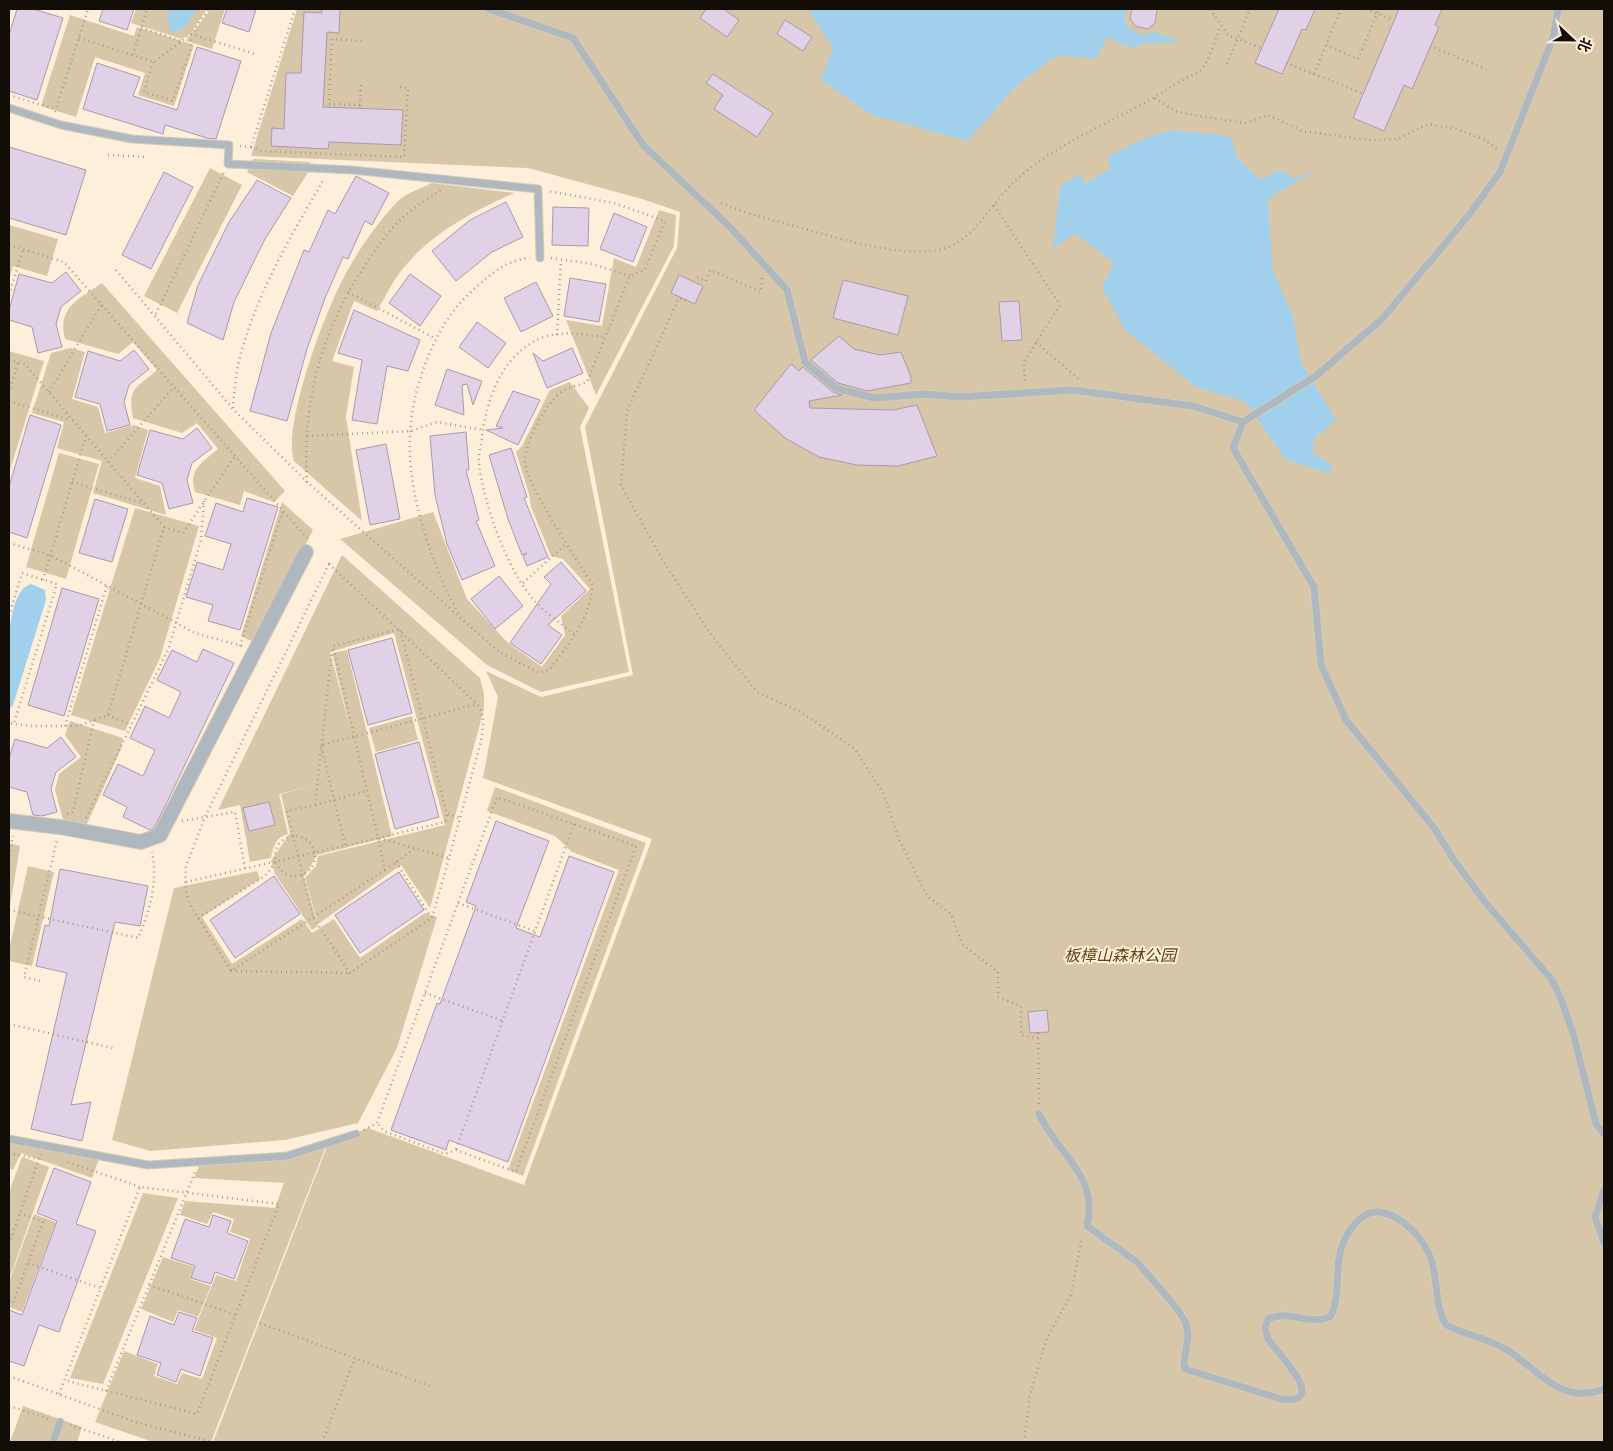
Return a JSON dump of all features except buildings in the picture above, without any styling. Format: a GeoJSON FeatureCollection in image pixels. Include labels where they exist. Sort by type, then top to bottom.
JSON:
{"type":"FeatureCollection","features":[{"type":"Feature","properties":{"kind":"street"},"geometry":{"type":"LineString","coordinates":[[13,822],[62,820],[80,831],[141,842],[160,835],[306,552]]}},
{"type":"Feature","properties":{"kind":"lane"},"geometry":{"type":"LineString","coordinates":[[490,9],[573,38],[643,145],[730,227],[787,290],[805,362],[836,388],[874,398],[924,394],[960,397],[1072,390],[1193,406],[1243,422]]}},
{"type":"Feature","properties":{"kind":"lane"},"geometry":{"type":"LineString","coordinates":[[1558,9],[1553,38],[1500,172],[1469,215],[1382,319],[1316,376],[1243,422],[1233,448],[1314,587],[1321,666],[1346,720],[1435,829],[1453,859],[1485,902],[1552,980],[1573,1033],[1596,1124],[1604,1134]]}},
{"type":"Feature","properties":{"kind":"lane"},"geometry":{"type":"LineString","coordinates":[[9,108],[52,122],[132,139],[229,145],[228,164],[330,169],[538,189],[540,258]]}},
{"type":"Feature","properties":{"kind":"lane"},"geometry":{"type":"LineString","coordinates":[[1039,1114],[1047,1132],[1083,1179],[1090,1213],[1086,1226],[1137,1262],[1176,1307],[1186,1323],[1188,1336],[1184,1363],[1185,1369],[1280,1399],[1292,1400],[1298,1397],[1301,1391],[1300,1382],[1293,1368],[1268,1339],[1265,1328],[1268,1319],[1277,1315],[1293,1315],[1323,1320],[1331,1316],[1338,1296],[1339,1261],[1342,1244],[1350,1230],[1361,1218],[1376,1211],[1392,1214],[1407,1225],[1424,1246],[1432,1262],[1441,1316],[1446,1326],[1506,1349],[1555,1386],[1570,1393],[1593,1393],[1604,1389]]}},
{"type":"Feature","properties":{"kind":"lane"},"geometry":{"type":"LineString","coordinates":[[9,1139],[148,1165],[287,1156],[356,1134]]}},
{"type":"Feature","properties":{"kind":"lane"},"geometry":{"type":"LineString","coordinates":[[1604,1190],[1595,1217],[1604,1243]]}},
{"type":"Feature","properties":{"kind":"lane"},"geometry":{"type":"LineString","coordinates":[[53,1442],[60,1422]]}},
{"type":"Feature","properties":{"kind":"path"},"geometry":{"type":"LineString","coordinates":[[9,14],[10,9]]}},
{"type":"Feature","properties":{"kind":"path"},"geometry":{"type":"LineString","coordinates":[[52,122],[87,9]]}},
{"type":"Feature","properties":{"kind":"path"},"geometry":{"type":"LineString","coordinates":[[133,55],[147,9]]}},
{"type":"Feature","properties":{"kind":"path"},"geometry":{"type":"LineString","coordinates":[[191,34],[190,51],[173,101],[144,92],[154,62],[191,34],[209,9]]}},
{"type":"Feature","properties":{"kind":"path"},"geometry":{"type":"LineString","coordinates":[[251,147],[295,9]]}},
{"type":"Feature","properties":{"kind":"path"},"geometry":{"type":"LineString","coordinates":[[1210,9],[1228,35],[1261,48]]}},
{"type":"Feature","properties":{"kind":"path"},"geometry":{"type":"LineString","coordinates":[[1227,64],[1250,9]]}},
{"type":"Feature","properties":{"kind":"path"},"geometry":{"type":"LineString","coordinates":[[1314,74],[1341,9]]}},
{"type":"Feature","properties":{"kind":"path"},"geometry":{"type":"LineString","coordinates":[[1366,9],[1394,20]]}},
{"type":"Feature","properties":{"kind":"path"},"geometry":{"type":"LineString","coordinates":[[1326,45],[1358,59],[1379,9]]}},
{"type":"Feature","properties":{"kind":"path"},"geometry":{"type":"LineString","coordinates":[[714,200],[744,212],[858,243],[898,250],[932,251],[956,244],[975,228],[994,205],[1034,164],[1091,130],[1154,98],[1201,69],[1221,25]]}},
{"type":"Feature","properties":{"kind":"path"},"geometry":{"type":"LineString","coordinates":[[141,28],[182,41]]}},
{"type":"Feature","properties":{"kind":"path"},"geometry":{"type":"LineString","coordinates":[[191,34],[255,54]]}},
{"type":"Feature","properties":{"kind":"path"},"geometry":{"type":"LineString","coordinates":[[79,38],[154,62]]}},
{"type":"Feature","properties":{"kind":"path"},"geometry":{"type":"LineString","coordinates":[[361,85],[360,105],[329,104],[332,39],[364,40]]}},
{"type":"Feature","properties":{"kind":"path"},"geometry":{"type":"LineString","coordinates":[[1430,46],[1486,69]]}},
{"type":"Feature","properties":{"kind":"path"},"geometry":{"type":"LineString","coordinates":[[1286,63],[1364,94]]}},
{"type":"Feature","properties":{"kind":"path"},"geometry":{"type":"LineString","coordinates":[[229,145],[251,147],[262,151],[404,157],[408,88],[398,87]]}},
{"type":"Feature","properties":{"kind":"path"},"geometry":{"type":"LineString","coordinates":[[9,95],[55,110]]}},
{"type":"Feature","properties":{"kind":"path"},"geometry":{"type":"LineString","coordinates":[[1154,98],[1177,112],[1245,123],[1268,115],[1302,131],[1368,140],[1398,139],[1428,124],[1456,129],[1485,140],[1506,156]]}},
{"type":"Feature","properties":{"kind":"path"},"geometry":{"type":"LineString","coordinates":[[108,154],[146,157]]}},
{"type":"Feature","properties":{"kind":"path"},"geometry":{"type":"LineString","coordinates":[[156,315],[228,164]]}},
{"type":"Feature","properties":{"kind":"path"},"geometry":{"type":"LineString","coordinates":[[233,409],[237,370],[256,309],[282,251],[330,169]]}},
{"type":"Feature","properties":{"kind":"path"},"geometry":{"type":"LineString","coordinates":[[307,482],[306,436],[310,400],[321,358],[337,312],[382,241],[406,214],[455,180]]}},
{"type":"Feature","properties":{"kind":"path"},"geometry":{"type":"LineString","coordinates":[[461,617],[444,590],[415,504],[409,461],[412,408],[424,368],[436,338],[463,299],[491,272],[517,259],[540,258],[592,264],[630,276],[645,270],[665,221],[614,203],[538,189]]}},
{"type":"Feature","properties":{"kind":"path"},"geometry":{"type":"LineString","coordinates":[[994,205],[1060,305],[1024,362],[1025,393]]}},
{"type":"Feature","properties":{"kind":"path"},"geometry":{"type":"LineString","coordinates":[[9,245],[64,262],[310,541],[306,552]]}},
{"type":"Feature","properties":{"kind":"path"},"geometry":{"type":"LineString","coordinates":[[9,295],[23,249]]}},
{"type":"Feature","properties":{"kind":"path"},"geometry":{"type":"LineString","coordinates":[[557,335],[561,260]]}},
{"type":"Feature","properties":{"kind":"path"},"geometry":{"type":"LineString","coordinates":[[697,277],[706,281],[710,270],[761,292],[764,264]]}},
{"type":"Feature","properties":{"kind":"path"},"geometry":{"type":"LineString","coordinates":[[116,270],[156,315],[233,409],[307,482],[499,652],[538,673],[549,670],[575,634],[592,597],[592,584],[535,490],[525,462],[534,432],[547,406],[563,391],[587,382],[630,276]]}},
{"type":"Feature","properties":{"kind":"path"},"geometry":{"type":"LineString","coordinates":[[348,292],[436,338]]}},
{"type":"Feature","properties":{"kind":"path"},"geometry":{"type":"LineString","coordinates":[[686,300],[679,298],[627,411],[621,485],[668,569],[712,636],[757,692],[801,712],[854,749],[883,792],[899,839],[927,896],[951,914],[962,944],[998,972],[998,997],[1021,1006],[1021,1035],[1038,1038]]}},
{"type":"Feature","properties":{"kind":"path"},"geometry":{"type":"LineString","coordinates":[[48,392],[102,304]]}},
{"type":"Feature","properties":{"kind":"path"},"geometry":{"type":"LineString","coordinates":[[575,634],[531,597],[511,564],[485,492],[479,462],[483,430],[495,383],[516,356],[541,338],[567,333],[605,337]]}},
{"type":"Feature","properties":{"kind":"path"},"geometry":{"type":"LineString","coordinates":[[1036,342],[1094,393]]}},
{"type":"Feature","properties":{"kind":"path"},"geometry":{"type":"LineString","coordinates":[[9,360],[25,364],[164,527],[183,533],[235,456]]}},
{"type":"Feature","properties":{"kind":"path"},"geometry":{"type":"LineString","coordinates":[[9,392],[18,362]]}},
{"type":"Feature","properties":{"kind":"path"},"geometry":{"type":"LineString","coordinates":[[108,462],[174,386]]}},
{"type":"Feature","properties":{"kind":"path"},"geometry":{"type":"LineString","coordinates":[[9,401],[73,420]]}},
{"type":"Feature","properties":{"kind":"path"},"geometry":{"type":"LineString","coordinates":[[306,436],[411,431],[438,422],[483,430]]}},
{"type":"Feature","properties":{"kind":"path"},"geometry":{"type":"LineString","coordinates":[[42,580],[86,436]]}},
{"type":"Feature","properties":{"kind":"path"},"geometry":{"type":"LineString","coordinates":[[72,482],[143,503]]}},
{"type":"Feature","properties":{"kind":"path"},"geometry":{"type":"LineString","coordinates":[[80,831],[168,650],[201,540],[204,501]]}},
{"type":"Feature","properties":{"kind":"path"},"geometry":{"type":"LineString","coordinates":[[240,646],[283,510]]}},
{"type":"Feature","properties":{"kind":"path"},"geometry":{"type":"LineString","coordinates":[[108,715],[164,527]]}},
{"type":"Feature","properties":{"kind":"path"},"geometry":{"type":"LineString","coordinates":[[9,542],[50,555],[195,632],[256,650]]}},
{"type":"Feature","properties":{"kind":"path"},"geometry":{"type":"LineString","coordinates":[[523,583],[567,543]]}},
{"type":"Feature","properties":{"kind":"path"},"geometry":{"type":"LineString","coordinates":[[329,564],[400,629],[477,704],[482,710],[484,722],[481,741],[432,918],[350,973],[231,970],[189,903],[186,866],[204,817],[329,564]]}},
{"type":"Feature","properties":{"kind":"path"},"geometry":{"type":"LineString","coordinates":[[9,616],[22,573],[57,584],[14,723]]}},
{"type":"Feature","properties":{"kind":"path"},"geometry":{"type":"LineString","coordinates":[[65,726],[107,585]]}},
{"type":"Feature","properties":{"kind":"path"},"geometry":{"type":"LineString","coordinates":[[333,646],[400,629]]}},
{"type":"Feature","properties":{"kind":"path"},"geometry":{"type":"LineString","coordinates":[[186,882],[445,822],[447,814],[400,629]]}},
{"type":"Feature","properties":{"kind":"path"},"geometry":{"type":"LineString","coordinates":[[333,646],[385,870]]}},
{"type":"Feature","properties":{"kind":"path"},"geometry":{"type":"LineString","coordinates":[[314,805],[333,646]]}},
{"type":"Feature","properties":{"kind":"path"},"geometry":{"type":"LineString","coordinates":[[321,745],[477,704]]}},
{"type":"Feature","properties":{"kind":"path"},"geometry":{"type":"LineString","coordinates":[[9,723],[78,726],[108,715],[131,725]]}},
{"type":"Feature","properties":{"kind":"path"},"geometry":{"type":"LineString","coordinates":[[40,981],[24,977],[62,820],[73,812],[94,720]]}},
{"type":"Feature","properties":{"kind":"path"},"geometry":{"type":"LineString","coordinates":[[321,745],[345,845]]}},
{"type":"Feature","properties":{"kind":"path"},"geometry":{"type":"LineString","coordinates":[[350,973],[313,917],[287,811],[367,791]]}},
{"type":"Feature","properties":{"kind":"path"},"geometry":{"type":"LineString","coordinates":[[356,1134],[377,1123],[497,796],[636,846],[516,1172],[456,1150],[445,1154],[384,1131],[377,1123]]}},
{"type":"Feature","properties":{"kind":"path"},"geometry":{"type":"LineString","coordinates":[[166,824],[235,812],[245,869]]}},
{"type":"Feature","properties":{"kind":"path"},"geometry":{"type":"LineString","coordinates":[[447,814],[460,818]]}},
{"type":"Feature","properties":{"kind":"path"},"geometry":{"type":"LineString","coordinates":[[9,856],[13,822]]}},
{"type":"Feature","properties":{"kind":"path"},"geometry":{"type":"LineString","coordinates":[[456,1150],[574,824]]}},
{"type":"Feature","properties":{"kind":"path"},"geometry":{"type":"LineString","coordinates":[[198,918],[265,876],[275,862],[276,849],[279,844],[293,836],[308,841],[314,853],[312,866],[302,875],[289,875],[283,872],[275,862]]}},
{"type":"Feature","properties":{"kind":"path"},"geometry":{"type":"LineString","coordinates":[[378,838],[448,858]]}},
{"type":"Feature","properties":{"kind":"path"},"geometry":{"type":"LineString","coordinates":[[231,970],[385,870],[415,848]]}},
{"type":"Feature","properties":{"kind":"path"},"geometry":{"type":"LineString","coordinates":[[9,910],[138,938],[147,915],[154,883],[152,851]]}},
{"type":"Feature","properties":{"kind":"path"},"geometry":{"type":"LineString","coordinates":[[396,862],[432,918]]}},
{"type":"Feature","properties":{"kind":"path"},"geometry":{"type":"LineString","coordinates":[[458,903],[536,931]]}},
{"type":"Feature","properties":{"kind":"path"},"geometry":{"type":"LineString","coordinates":[[425,993],[503,1021]]}},
{"type":"Feature","properties":{"kind":"path"},"geometry":{"type":"LineString","coordinates":[[9,1024],[113,1048]]}},
{"type":"Feature","properties":{"kind":"path"},"geometry":{"type":"LineString","coordinates":[[1038,1033],[1039,1114]]}},
{"type":"Feature","properties":{"kind":"path"},"geometry":{"type":"LineString","coordinates":[[9,1244],[44,1146]]}},
{"type":"Feature","properties":{"kind":"path"},"geometry":{"type":"LineString","coordinates":[[9,1153],[40,1159]]}},
{"type":"Feature","properties":{"kind":"path"},"geometry":{"type":"LineString","coordinates":[[64,1380],[197,1414],[279,1204],[140,1187],[66,1161]]}},
{"type":"Feature","properties":{"kind":"path"},"geometry":{"type":"LineString","coordinates":[[106,1391],[199,1162]]}},
{"type":"Feature","properties":{"kind":"path"},"geometry":{"type":"LineString","coordinates":[[59,1394],[140,1187]]}},
{"type":"Feature","properties":{"kind":"path"},"geometry":{"type":"LineString","coordinates":[[9,1301],[13,1302],[43,1222],[20,1213]]}},
{"type":"Feature","properties":{"kind":"path"},"geometry":{"type":"LineString","coordinates":[[1024,1442],[1034,1380],[1047,1338],[1071,1295],[1079,1246],[1086,1226]]}},
{"type":"Feature","properties":{"kind":"path"},"geometry":{"type":"LineString","coordinates":[[28,1263],[100,1288]]}},
{"type":"Feature","properties":{"kind":"path"},"geometry":{"type":"LineString","coordinates":[[149,1285],[236,1315]]}},
{"type":"Feature","properties":{"kind":"path"},"geometry":{"type":"LineString","coordinates":[[260,1323],[430,1386]]}},
{"type":"Feature","properties":{"kind":"path"},"geometry":{"type":"LineString","coordinates":[[322,1442],[355,1358]]}},
{"type":"Feature","properties":{"kind":"path"},"geometry":{"type":"LineString","coordinates":[[9,1376],[135,1422],[212,1442]]}},
{"type":"Feature","properties":{"kind":"green space"},"geometry":{"type":"Polygon","coordinates":[[[136,9],[207,9],[190,34],[182,39],[131,23],[136,9]]]}},
{"type":"Feature","properties":{"kind":"green space"},"geometry":{"type":"Polygon","coordinates":[[[211,9],[225,9],[212,49],[186,41],[211,9]]]}},
{"type":"Feature","properties":{"kind":"green space","name":"板樟山森林公园"},"geometry":{"type":"Polygon","coordinates":[[[297,9],[1604,9],[1604,1442],[213,1442],[328,1144],[368,1128],[524,1185],[652,839],[483,778],[498,697],[486,671],[541,697],[633,675],[585,427],[677,248],[680,212],[642,199],[528,168],[251,156],[297,9]]]}},
{"type":"Feature","properties":{"kind":"green space"},"geometry":{"type":"Polygon","coordinates":[[[70,15],[134,36],[137,27],[194,45],[174,106],[138,95],[145,73],[95,57],[76,117],[41,106],[70,15]]]}},
{"type":"Feature","properties":{"kind":"green space"},"geometry":{"type":"Polygon","coordinates":[[[253,159],[310,162],[309,171],[293,196],[247,172],[253,159]]]}},
{"type":"Feature","properties":{"kind":"green space"},"geometry":{"type":"Polygon","coordinates":[[[210,168],[242,185],[177,313],[144,296],[210,168]]]}},
{"type":"Feature","properties":{"kind":"green space"},"geometry":{"type":"Polygon","coordinates":[[[432,183],[514,193],[456,223],[417,253],[394,281],[377,311],[354,301],[332,361],[354,367],[346,417],[362,521],[294,461],[292,444],[294,422],[317,339],[350,265],[376,227],[401,198],[432,183]]]}},
{"type":"Feature","properties":{"kind":"green space"},"geometry":{"type":"Polygon","coordinates":[[[659,210],[676,215],[674,246],[596,395],[566,320],[602,326],[614,258],[636,267],[659,210]]]}},
{"type":"Feature","properties":{"kind":"green space"},"geometry":{"type":"Polygon","coordinates":[[[9,225],[58,239],[47,276],[13,266],[9,280],[9,225]]]}},
{"type":"Feature","properties":{"kind":"green space"},"geometry":{"type":"Polygon","coordinates":[[[102,283],[285,491],[274,502],[244,491],[240,505],[195,492],[193,478],[195,472],[218,449],[197,423],[182,433],[133,418],[131,400],[135,389],[157,370],[133,342],[118,354],[65,339],[63,328],[67,311],[78,299],[102,283]]]}},
{"type":"Feature","properties":{"kind":"green space"},"geometry":{"type":"Polygon","coordinates":[[[70,348],[85,352],[72,399],[98,407],[105,433],[134,425],[148,430],[135,478],[160,486],[166,515],[93,493],[102,461],[57,448],[64,422],[32,413],[51,353],[70,348]]]}},
{"type":"Feature","properties":{"kind":"green space"},"geometry":{"type":"Polygon","coordinates":[[[9,351],[44,361],[9,473],[9,351]]]}},
{"type":"Feature","properties":{"kind":"green space"},"geometry":{"type":"Polygon","coordinates":[[[570,382],[589,408],[580,427],[629,672],[541,692],[487,665],[340,539],[433,512],[467,599],[508,643],[542,667],[565,635],[561,616],[590,589],[563,559],[551,556],[531,507],[516,452],[522,446],[550,390],[570,382]]]}},
{"type":"Feature","properties":{"kind":"green space"},"geometry":{"type":"Polygon","coordinates":[[[59,453],[99,464],[66,579],[26,567],[59,453]]]}},
{"type":"Feature","properties":{"kind":"green space"},"geometry":{"type":"Polygon","coordinates":[[[282,502],[313,530],[255,643],[241,636],[282,502]]]}},
{"type":"Feature","properties":{"kind":"green space"},"geometry":{"type":"Polygon","coordinates":[[[135,508],[199,526],[160,658],[125,731],[71,715],[135,508]]]}},
{"type":"Feature","properties":{"kind":"green space"},"geometry":{"type":"Polygon","coordinates":[[[342,555],[480,678],[484,694],[484,709],[430,908],[401,865],[318,924],[305,878],[316,866],[318,856],[445,825],[394,633],[330,652],[351,731],[332,653],[347,650],[392,836],[317,855],[304,877],[318,926],[312,930],[275,874],[271,861],[290,833],[281,794],[316,785],[279,794],[288,834],[281,837],[276,843],[271,858],[250,862],[240,805],[218,810],[342,555]]]}},
{"type":"Feature","properties":{"kind":"green space"},"geometry":{"type":"Polygon","coordinates":[[[412,716],[418,740],[376,752],[369,728],[412,716]]]}},
{"type":"Feature","properties":{"kind":"green space"},"geometry":{"type":"Polygon","coordinates":[[[70,721],[123,738],[121,749],[86,826],[63,820],[55,790],[59,774],[81,757],[65,735],[70,721]]]}},
{"type":"Feature","properties":{"kind":"green space"},"geometry":{"type":"Polygon","coordinates":[[[495,787],[646,843],[523,1176],[508,1170],[619,870],[572,852],[555,836],[487,811],[495,787]]]}},
{"type":"Feature","properties":{"kind":"green space"},"geometry":{"type":"Polygon","coordinates":[[[9,843],[20,846],[9,912],[9,843]]]}},
{"type":"Feature","properties":{"kind":"green space"},"geometry":{"type":"Polygon","coordinates":[[[28,866],[54,872],[32,966],[9,961],[9,950],[28,866]]]}},
{"type":"Feature","properties":{"kind":"green space"},"geometry":{"type":"Polygon","coordinates":[[[257,871],[260,879],[202,917],[232,964],[302,919],[312,933],[334,919],[360,958],[425,913],[437,917],[397,1048],[358,1123],[285,1140],[150,1151],[112,1140],[174,888],[257,871]]]}},
{"type":"Feature","properties":{"kind":"green space"},"geometry":{"type":"Polygon","coordinates":[[[9,1143],[99,1159],[92,1178],[21,1153],[13,1170],[9,1168],[9,1143]]]}},
{"type":"Feature","properties":{"kind":"green space"},"geometry":{"type":"Polygon","coordinates":[[[326,1146],[211,1442],[153,1442],[95,1422],[124,1351],[158,1364],[154,1376],[177,1384],[182,1373],[202,1379],[217,1338],[194,1330],[216,1275],[236,1281],[250,1239],[230,1232],[234,1219],[213,1212],[207,1224],[180,1215],[185,1201],[275,1208],[284,1183],[194,1178],[200,1164],[287,1157],[326,1146]]]}},
{"type":"Feature","properties":{"kind":"green space"},"geometry":{"type":"Polygon","coordinates":[[[22,1157],[49,1167],[9,1280],[9,1192],[22,1157]]]}},
{"type":"Feature","properties":{"kind":"green space"},"geometry":{"type":"Polygon","coordinates":[[[143,1193],[178,1198],[103,1384],[70,1378],[143,1193]]]}},
{"type":"Feature","properties":{"kind":"green space"},"geometry":{"type":"Polygon","coordinates":[[[34,1214],[56,1222],[22,1312],[9,1307],[9,1282],[34,1214]]]}},
{"type":"Feature","properties":{"kind":"green space"},"geometry":{"type":"Polygon","coordinates":[[[163,1257],[194,1267],[190,1279],[211,1286],[198,1317],[178,1310],[173,1322],[141,1309],[163,1257]]]}},
{"type":"Feature","properties":{"kind":"green space"},"geometry":{"type":"Polygon","coordinates":[[[23,1406],[82,1427],[77,1442],[10,1442],[23,1406]]]}},
{"type":"Feature","properties":{"kind":"water"},"geometry":{"type":"Polygon","coordinates":[[[169,9],[197,9],[185,27],[174,32],[171,31],[168,23],[169,9]]]}},
{"type":"Feature","properties":{"kind":"water"},"geometry":{"type":"Polygon","coordinates":[[[808,9],[1127,9],[1124,18],[1128,28],[1142,35],[1155,32],[1182,42],[1146,43],[1131,48],[1108,37],[1095,59],[1057,55],[1015,87],[968,141],[872,115],[821,80],[833,48],[808,9]]]}},
{"type":"Feature","properties":{"kind":"water"},"geometry":{"type":"Polygon","coordinates":[[[1172,130],[1230,136],[1238,159],[1261,180],[1280,170],[1294,179],[1316,170],[1268,199],[1272,268],[1293,317],[1301,363],[1336,420],[1314,438],[1313,454],[1332,464],[1330,474],[1285,459],[1246,402],[1196,387],[1125,330],[1102,287],[1114,263],[1075,233],[1053,249],[1060,186],[1080,174],[1085,183],[1111,169],[1107,157],[1143,139],[1172,130]]]}},
{"type":"Feature","properties":{"kind":"water"},"geometry":{"type":"Polygon","coordinates":[[[31,584],[45,590],[46,600],[13,705],[9,711],[8,662],[11,621],[15,604],[21,591],[31,584]]]}}]}
